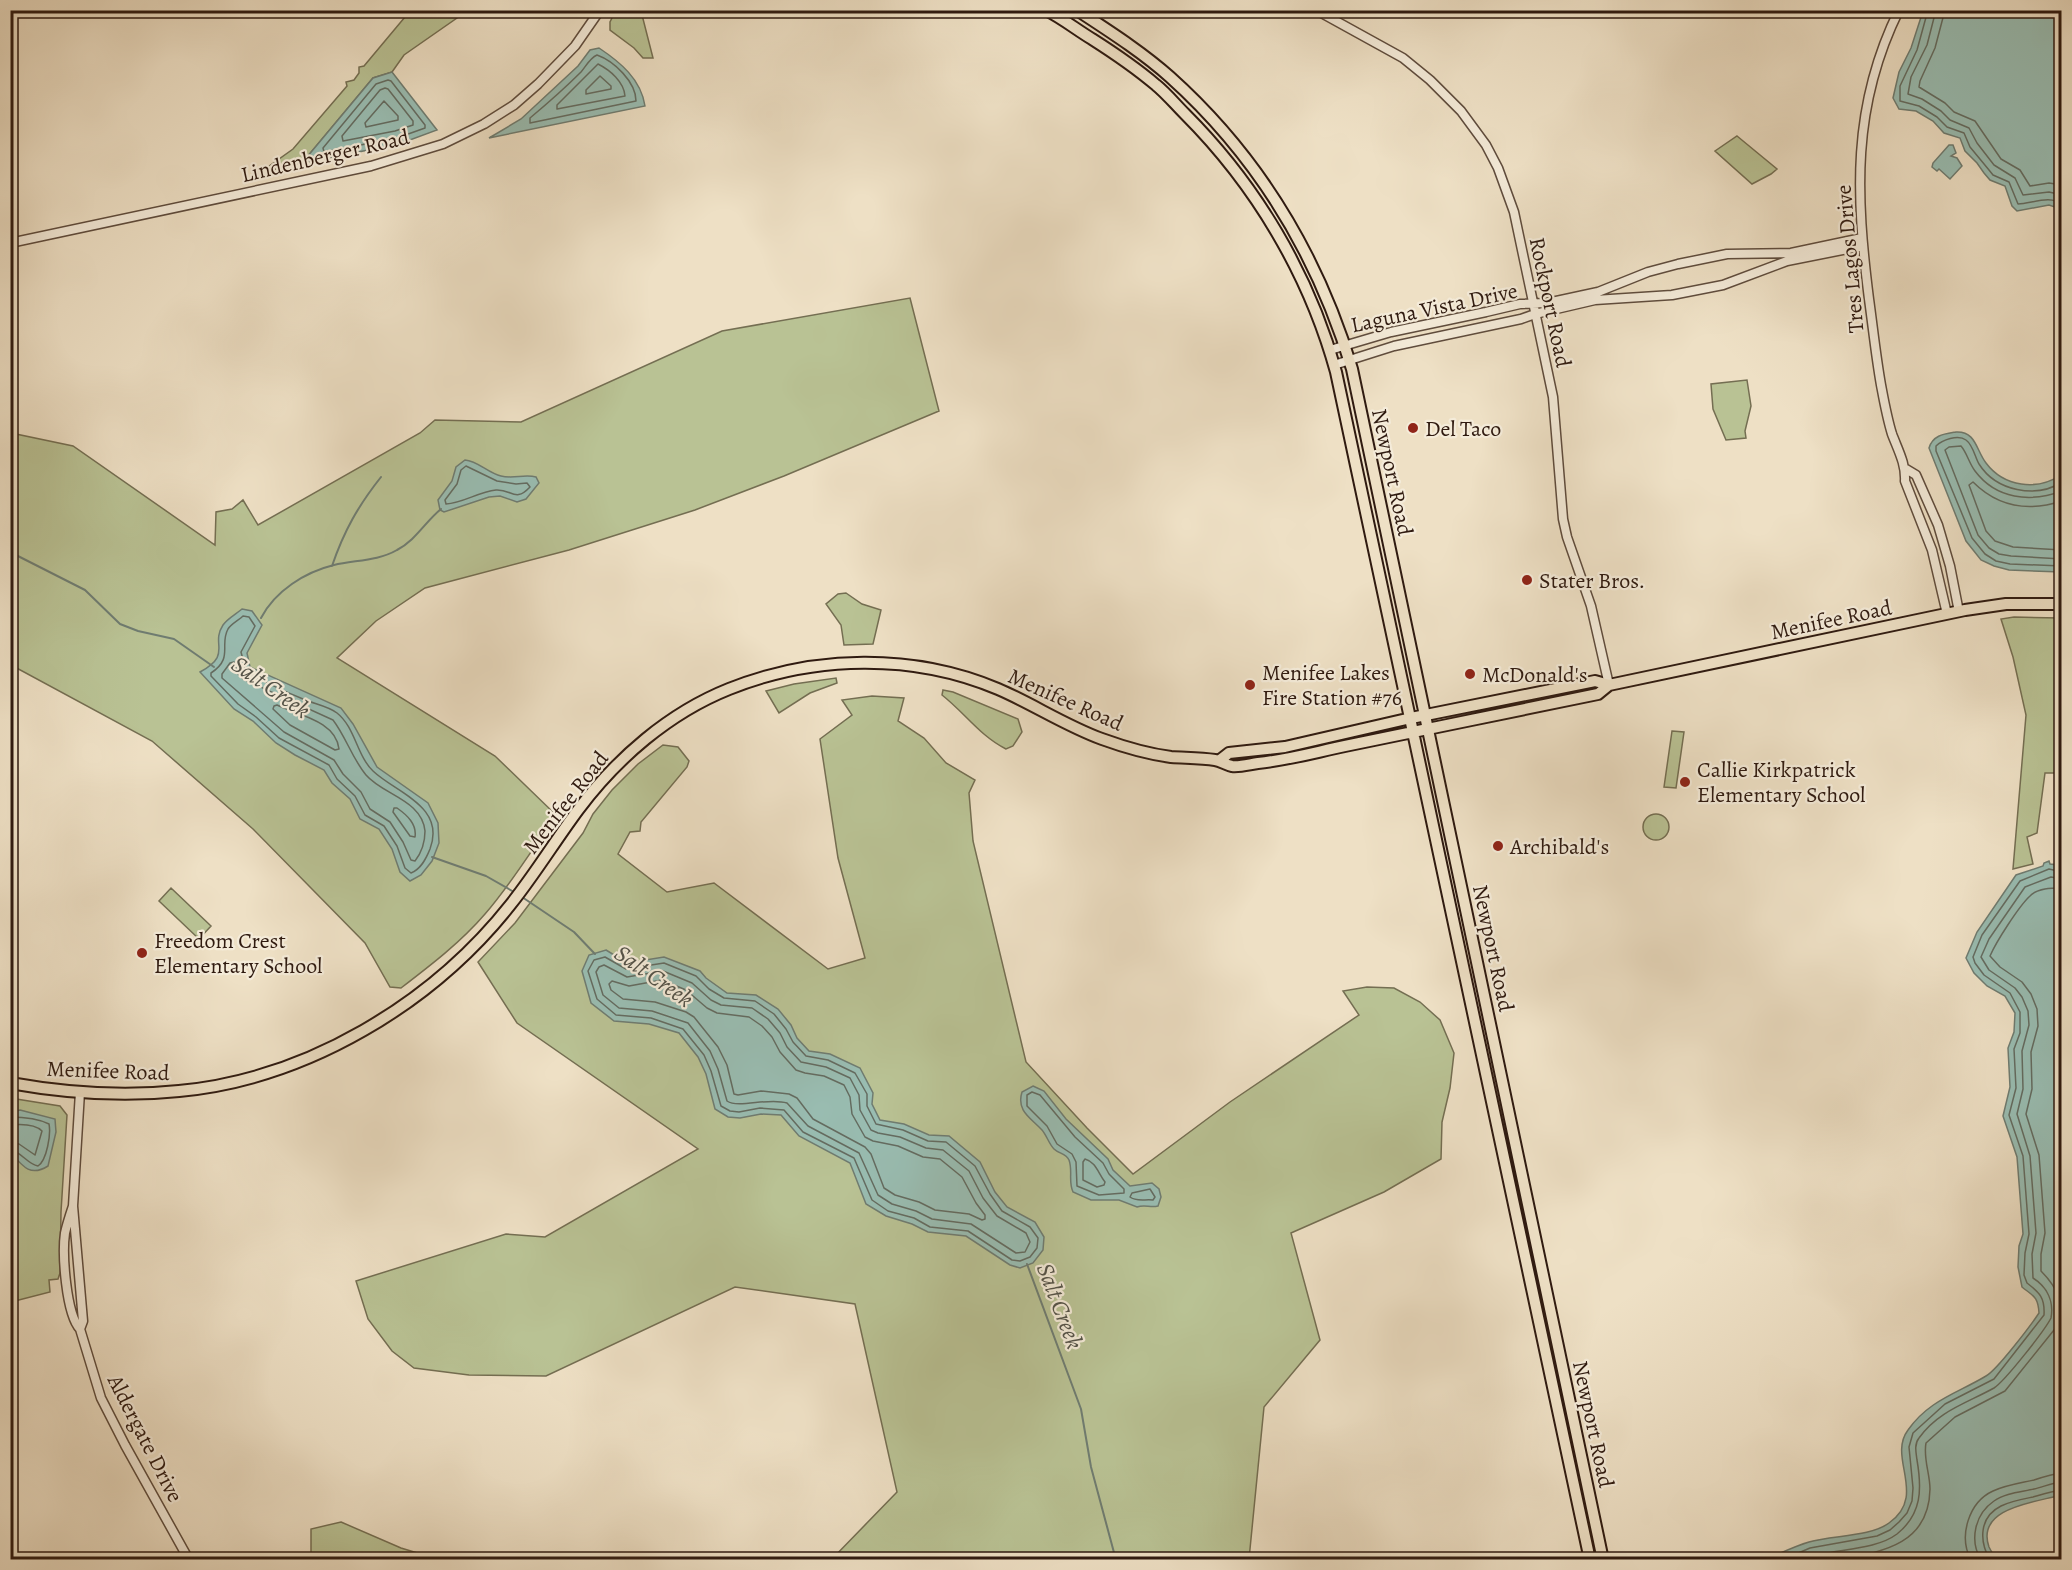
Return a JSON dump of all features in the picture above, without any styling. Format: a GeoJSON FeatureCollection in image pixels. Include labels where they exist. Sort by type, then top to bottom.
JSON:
{"type":"FeatureCollection","features":[{"type":"Feature","properties":{"kind":"main road","name":"Newport Road"},"geometry":{"type":"LineString","coordinates":[[1046,10],[1123,59],[1157,86],[1214,144],[1243,179],[1274,227],[1306,289],[1330,350],[1590,1560]]}},
{"type":"Feature","properties":{"kind":"main road","name":"Newport Road"},"geometry":{"type":"LineString","coordinates":[[1077,10],[1125,42],[1170,77],[1229,137],[1264,182],[1287,217],[1320,280],[1345,345],[1603,1560]]}},
{"type":"Feature","properties":{"kind":"main road","name":"Menifee Road"},"geometry":{"type":"LineString","coordinates":[[10,1083],[80,1092],[133,1094],[179,1091],[223,1084],[289,1064],[351,1037],[398,1009],[452,968],[492,927],[530,879],[580,808],[612,769],[669,722],[705,700],[736,686],[770,675],[810,666],[858,662],[892,663],[952,673],[997,688],[1098,738],[1168,756],[1220,760],[1230,766],[1275,761],[1598,694],[1609,685],[1947,614],[1989,606],[2029,603],[2061,604]]}},
{"type":"Feature","properties":{"kind":"main road","name":"Menifee Road"},"geometry":{"type":"LineString","coordinates":[[1220,760],[1229,753],[1285,747],[1410,718],[1595,681],[1609,685]]}},
{"type":"Feature","properties":{"kind":"street","name":"Lindenberger Road"},"geometry":{"type":"LineString","coordinates":[[10,243],[371,165],[443,144],[484,124],[514,105],[575,46],[600,10]]}},
{"type":"Feature","properties":{"kind":"street","name":"Rockport Road"},"geometry":{"type":"LineString","coordinates":[[1316,10],[1403,58],[1430,80],[1461,111],[1476,130],[1498,168],[1508,191],[1553,397],[1563,519],[1591,606],[1609,685]]}},
{"type":"Feature","properties":{"kind":"street","name":"Tres Lagos Drive"},"geometry":{"type":"LineString","coordinates":[[1899,10],[1877,66],[1864,125],[1859,189],[1863,242],[1882,393],[1892,432],[1906,469],[1905,481],[1932,550],[1947,614]]}},
{"type":"Feature","properties":{"kind":"street","name":"Laguna Vista Drive"},"geometry":{"type":"LineString","coordinates":[[1330,350],[1402,330],[1520,304],[1547,303],[1598,292],[1655,270],[1712,257],[1743,253],[1791,253],[1863,242]]}},
{"type":"Feature","properties":{"kind":"street","name":"Laguna Vista Drive"},"geometry":{"type":"LineString","coordinates":[[1334,364],[1394,346],[1521,320],[1535,314],[1596,300],[1685,293],[1739,281],[1798,258],[1863,242]]}},
{"type":"Feature","properties":{"kind":"street","name":"Tres Lagos Drive"},"geometry":{"type":"LineString","coordinates":[[1906,469],[1916,475],[1938,525],[1950,566],[1959,612]]}},
{"type":"Feature","properties":{"kind":"street","name":"Aldergate Drive"},"geometry":{"type":"LineString","coordinates":[[80,1092],[73,1206],[65,1233],[64,1249],[75,1324],[80,1329],[101,1398],[189,1560]]}},
{"type":"Feature","properties":{"kind":"green space"},"geometry":{"type":"Polygon","coordinates":[[[616,10],[641,11],[653,58],[643,58],[634,48],[610,30],[610,22],[616,10]]]}},
{"type":"Feature","properties":{"kind":"green space"},"geometry":{"type":"Polygon","coordinates":[[[410,11],[467,11],[404,55],[392,72],[373,78],[302,163],[268,171],[268,167],[293,149],[347,86],[346,82],[354,80],[359,73],[359,67],[364,66],[410,11]]]}},
{"type":"Feature","properties":{"kind":"green space"},"geometry":{"type":"Polygon","coordinates":[[[1737,136],[1777,169],[1752,184],[1715,151],[1737,136]]]}},
{"type":"Feature","properties":{"kind":"green space"},"geometry":{"type":"Polygon","coordinates":[[[910,298],[939,411],[784,476],[695,510],[569,550],[425,588],[376,621],[337,658],[495,756],[556,815],[485,914],[456,944],[401,988],[390,987],[365,943],[253,829],[152,741],[11,665],[11,433],[73,446],[215,545],[216,512],[232,509],[243,500],[258,525],[420,433],[435,420],[521,422],[722,331],[910,298]]]}},
{"type":"Feature","properties":{"kind":"green space"},"geometry":{"type":"Polygon","coordinates":[[[1747,380],[1751,406],[1745,431],[1746,438],[1726,440],[1713,409],[1711,384],[1747,380]]]}},
{"type":"Feature","properties":{"kind":"green space"},"geometry":{"type":"Polygon","coordinates":[[[846,593],[862,604],[881,610],[873,644],[844,645],[841,625],[826,604],[838,594],[846,593]]]}},
{"type":"Feature","properties":{"kind":"green space"},"geometry":{"type":"Polygon","coordinates":[[[2060,618],[2062,730],[2055,773],[2045,773],[2037,833],[2027,837],[2033,864],[2013,869],[2026,715],[2013,657],[2001,619],[2060,618]]]}},
{"type":"Feature","properties":{"kind":"green space"},"geometry":{"type":"Polygon","coordinates":[[[836,678],[837,683],[810,693],[779,713],[766,691],[794,684],[836,678]]]}},
{"type":"Feature","properties":{"kind":"green space"},"geometry":{"type":"Polygon","coordinates":[[[943,690],[1018,719],[1022,732],[1013,746],[1006,749],[988,738],[942,695],[943,690]]]}},
{"type":"Feature","properties":{"kind":"green space"},"geometry":{"type":"Polygon","coordinates":[[[872,696],[904,698],[898,721],[924,738],[946,763],[975,780],[969,793],[973,841],[1026,1062],[1133,1174],[1230,1102],[1359,1015],[1343,991],[1367,987],[1394,988],[1420,1002],[1440,1020],[1454,1053],[1450,1088],[1442,1122],[1441,1159],[1384,1192],[1291,1233],[1320,1340],[1264,1407],[1249,1559],[832,1559],[897,1492],[855,1304],[735,1287],[546,1376],[469,1375],[414,1368],[392,1351],[368,1319],[356,1281],[506,1234],[545,1237],[698,1149],[517,1023],[478,962],[515,923],[583,833],[593,814],[612,790],[638,764],[663,745],[678,747],[689,761],[687,767],[641,822],[640,831],[630,832],[618,854],[667,892],[714,883],[828,969],[865,958],[838,858],[820,739],[852,715],[842,700],[872,696]]]}},
{"type":"Feature","properties":{"kind":"green space"},"geometry":{"type":"Polygon","coordinates":[[[1672,731],[1684,732],[1676,788],[1664,787],[1672,731]]]}},
{"type":"Feature","properties":{"kind":"green space"},"geometry":{"type":"Polygon","coordinates":[[[1656,814],[1665,818],[1669,827],[1665,836],[1656,840],[1647,836],[1643,827],[1647,818],[1656,814]]]}},
{"type":"Feature","properties":{"kind":"green space"},"geometry":{"type":"Polygon","coordinates":[[[171,888],[211,926],[199,939],[159,901],[171,888]]]}},
{"type":"Feature","properties":{"kind":"green space"},"geometry":{"type":"Polygon","coordinates":[[[10,1098],[60,1106],[67,1115],[60,1273],[58,1279],[49,1280],[50,1292],[11,1302],[10,1098]]]}},
{"type":"Feature","properties":{"kind":"green space"},"geometry":{"type":"Polygon","coordinates":[[[341,1522],[401,1548],[437,1559],[311,1559],[311,1529],[341,1522]]]}},
{"type":"Feature","properties":{"kind":"water"},"geometry":{"type":"Polygon","coordinates":[[[1923,11],[2061,11],[2061,219],[2055,207],[2049,205],[2017,211],[2012,206],[2005,186],[1990,180],[1965,151],[1960,138],[1944,133],[1933,121],[1916,111],[1899,109],[1893,98],[1899,72],[1911,48],[1923,11]]]}},
{"type":"Feature","properties":{"kind":"water"},"geometry":{"type":"Polygon","coordinates":[[[599,48],[622,65],[634,79],[643,96],[645,106],[489,138],[521,119],[578,66],[590,50],[599,48]]]}},
{"type":"Feature","properties":{"kind":"water"},"geometry":{"type":"Polygon","coordinates":[[[392,72],[437,130],[399,144],[302,163],[373,78],[392,72]]]}},
{"type":"Feature","properties":{"kind":"water"},"geometry":{"type":"Polygon","coordinates":[[[1949,145],[1953,145],[1956,153],[1951,156],[1957,158],[1962,166],[1950,179],[1939,169],[1937,171],[1932,167],[1949,145]]]}},
{"type":"Feature","properties":{"kind":"water"},"geometry":{"type":"Polygon","coordinates":[[[1956,432],[1972,438],[1993,471],[2011,482],[2031,485],[2052,480],[2061,475],[2061,572],[2009,570],[1994,566],[1981,560],[1966,541],[1929,448],[1936,438],[1956,432]]]}},
{"type":"Feature","properties":{"kind":"water"},"geometry":{"type":"Polygon","coordinates":[[[465,460],[474,462],[501,476],[536,477],[539,483],[526,499],[517,502],[500,496],[489,497],[444,512],[440,510],[438,500],[452,481],[456,467],[465,460]]]}},
{"type":"Feature","properties":{"kind":"water"},"geometry":{"type":"Polygon","coordinates":[[[242,609],[252,611],[262,625],[247,653],[250,667],[341,708],[353,724],[377,767],[428,803],[438,823],[439,843],[432,861],[421,875],[410,881],[400,872],[392,849],[379,829],[360,819],[350,799],[332,783],[324,770],[276,743],[253,721],[234,709],[200,672],[216,660],[223,625],[242,609]]]}},
{"type":"Feature","properties":{"kind":"water"},"geometry":{"type":"Polygon","coordinates":[[[2049,861],[2050,864],[2059,865],[2062,876],[2061,1495],[2011,1509],[1991,1523],[1987,1534],[1989,1547],[1997,1559],[1767,1559],[1809,1542],[1872,1531],[1889,1523],[1900,1512],[1905,1501],[1907,1489],[1902,1452],[1903,1441],[1908,1430],[1925,1411],[1935,1404],[1991,1372],[2014,1347],[2039,1313],[2036,1300],[2022,1287],[2018,1267],[2019,1246],[2023,1234],[2017,1157],[2003,1116],[2010,1087],[2008,1048],[2014,1032],[2015,1013],[2005,996],[1987,986],[1974,973],[1966,958],[1977,932],[2016,875],[2043,866],[2049,861]]]}},
{"type":"Feature","properties":{"kind":"water"},"geometry":{"type":"Polygon","coordinates":[[[606,950],[627,963],[664,957],[700,971],[727,993],[756,995],[778,1009],[791,1025],[797,1038],[809,1051],[830,1054],[860,1068],[873,1093],[872,1104],[880,1120],[904,1124],[929,1135],[949,1136],[980,1162],[995,1192],[1007,1207],[1035,1222],[1044,1237],[1043,1250],[1033,1263],[1020,1268],[1010,1265],[966,1236],[928,1232],[886,1216],[866,1204],[850,1163],[799,1136],[781,1115],[728,1117],[715,1109],[706,1074],[698,1057],[679,1033],[649,1024],[614,1021],[591,1003],[582,971],[589,955],[606,950]]]}},
{"type":"Feature","properties":{"kind":"water"},"geometry":{"type":"Polygon","coordinates":[[[1033,1086],[1044,1091],[1066,1119],[1108,1159],[1113,1170],[1130,1186],[1152,1183],[1159,1189],[1161,1197],[1158,1206],[1137,1207],[1119,1200],[1091,1200],[1073,1192],[1068,1158],[1054,1149],[1042,1130],[1029,1118],[1021,1104],[1022,1092],[1033,1086]]]}},
{"type":"Feature","properties":{"kind":"water"},"geometry":{"type":"Polygon","coordinates":[[[20,1110],[55,1119],[56,1132],[48,1166],[37,1171],[28,1169],[11,1153],[11,1112],[20,1110]]]}},
{"type":"Feature","properties":{"kind":"waterway"},"geometry":{"type":"LineString","coordinates":[[332,566],[352,519],[381,477]]}},
{"type":"Feature","properties":{"kind":"waterway"},"geometry":{"type":"LineString","coordinates":[[261,618],[274,599],[292,584],[323,568],[390,554],[410,541],[441,509]]}},
{"type":"Feature","properties":{"kind":"waterway","name":"Salt Creek"},"geometry":{"type":"LineString","coordinates":[[10,552],[85,590],[120,624],[138,631],[174,639],[214,667]]}},
{"type":"Feature","properties":{"kind":"waterway","name":"Salt Creek"},"geometry":{"type":"LineString","coordinates":[[432,857],[486,876],[514,892]]}},
{"type":"Feature","properties":{"kind":"waterway","name":"Salt Creek"},"geometry":{"type":"LineString","coordinates":[[522,897],[574,932],[595,954]]}},
{"type":"Feature","properties":{"kind":"waterway","name":"Salt Creek"},"geometry":{"type":"LineString","coordinates":[[1027,1264],[1081,1409],[1091,1467],[1116,1560]]}},
{"type":"Feature","properties":{"kind":"place","name":"Del Taco"},"geometry":{"type":"Point","coordinates":[1413,428]}},
{"type":"Feature","properties":{"kind":"place","name":"Stater Bros."},"geometry":{"type":"Point","coordinates":[1527,580]}},
{"type":"Feature","properties":{"kind":"place","name":"McDonald's"},"geometry":{"type":"Point","coordinates":[1470,674]}},
{"type":"Feature","properties":{"kind":"place","name":"Menifee Lakes Fire Station #76"},"geometry":{"type":"Point","coordinates":[1250,685]}},
{"type":"Feature","properties":{"kind":"place","name":"Callie Kirkpatrick Elementary School"},"geometry":{"type":"Point","coordinates":[1685,782]}},
{"type":"Feature","properties":{"kind":"place","name":"Archibald's"},"geometry":{"type":"Point","coordinates":[1498,846]}},
{"type":"Feature","properties":{"kind":"place","name":"Freedom Crest Elementary School"},"geometry":{"type":"Point","coordinates":[142,953]}}]}
